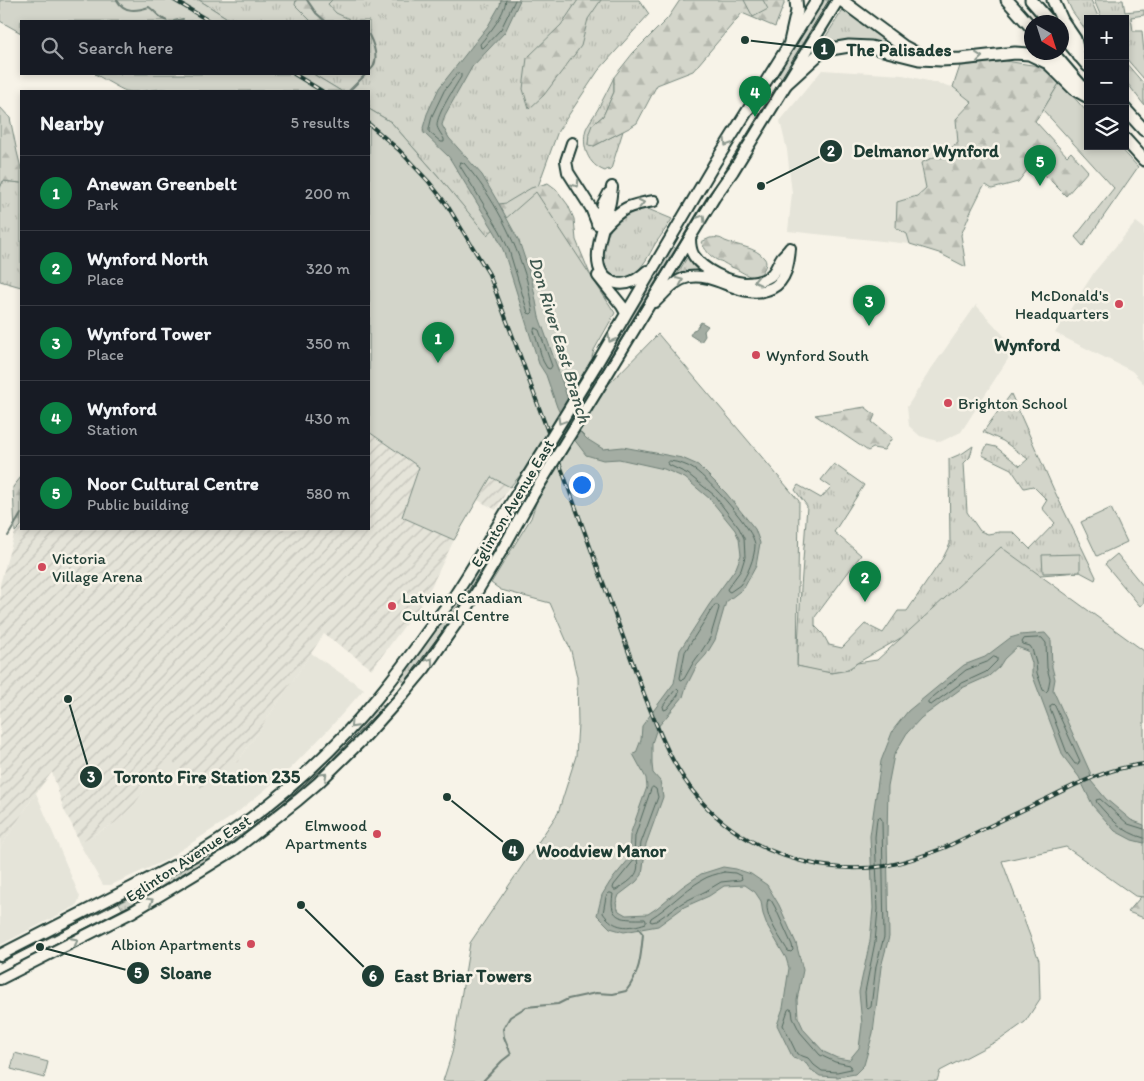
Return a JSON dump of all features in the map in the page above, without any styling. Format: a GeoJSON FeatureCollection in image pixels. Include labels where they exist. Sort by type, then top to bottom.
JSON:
{"type":"FeatureCollection","features":[{"type":"Feature","properties":{"kind":"highway"},"geometry":{"type":"LineString","coordinates":[[790,42],[797,11],[796,0]]}},
{"type":"Feature","properties":{"kind":"highway"},"geometry":{"type":"LineString","coordinates":[[840,0],[903,46],[920,55],[941,60]]}},
{"type":"Feature","properties":{"kind":"highway"},"geometry":{"type":"LineString","coordinates":[[1007,0],[1024,19]]}},
{"type":"Feature","properties":{"kind":"highway"},"geometry":{"type":"LineString","coordinates":[[1031,0],[1044,15]]}},
{"type":"Feature","properties":{"kind":"highway"},"geometry":{"type":"LineString","coordinates":[[1053,0],[1062,20],[1075,39],[1079,56]]}},
{"type":"Feature","properties":{"kind":"highway"},"geometry":{"type":"LineString","coordinates":[[1069,44],[1084,62]]}},
{"type":"Feature","properties":{"kind":"highway"},"geometry":{"type":"LineString","coordinates":[[786,84],[819,54],[849,46],[871,47],[918,58],[941,60],[1015,53],[1029,54],[1048,62],[1074,89],[1084,94]]}},
{"type":"Feature","properties":{"kind":"highway"},"geometry":{"type":"LineString","coordinates":[[1059,60],[1084,89]]}},
{"type":"Feature","properties":{"kind":"highway"},"geometry":{"type":"LineString","coordinates":[[1129,113],[1144,130]]}},
{"type":"Feature","properties":{"kind":"highway"},"geometry":{"type":"LineString","coordinates":[[1129,143],[1144,160]]}},
{"type":"Feature","properties":{"kind":"main road","name":"Eglinton Avenue East"},"geometry":{"type":"LineString","coordinates":[[0,956],[201,852],[227,836],[257,814],[306,772],[360,718],[455,595],[596,365],[716,161],[817,0]]}},
{"type":"Feature","properties":{"kind":"main road","name":"Eglinton Avenue East"},"geometry":{"type":"LineString","coordinates":[[0,979],[132,912],[234,850],[318,783],[363,739],[399,699],[425,668],[469,605],[533,495],[714,198],[734,171],[786,84],[840,0]]}},
{"type":"Feature","properties":{"kind":"main road"},"geometry":{"type":"LineString","coordinates":[[572,143],[566,161],[568,172],[600,226],[598,253],[603,275],[614,282],[626,284],[634,281],[657,262]]}},
{"type":"Feature","properties":{"kind":"main road"},"geometry":{"type":"LineString","coordinates":[[626,313],[598,276],[592,263],[592,252],[600,226],[629,206],[654,201]]}},
{"type":"Feature","properties":{"kind":"main road"},"geometry":{"type":"LineString","coordinates":[[644,313],[674,284],[690,277],[712,279],[749,292],[765,292],[776,286],[784,277],[790,248],[771,276],[756,282],[744,283],[711,272],[702,266],[693,256],[690,248],[690,238]]}},
{"type":"Feature","properties":{"kind":"shaded area"},"geometry":{"type":"Polygon","coordinates":[[[822,70],[903,75],[953,87],[972,101],[956,119],[958,143],[945,152],[926,188],[917,196],[897,202],[910,244],[788,231],[792,193],[787,150],[780,121],[822,70]]]}},
{"type":"Feature","properties":{"kind":"shaded area"},"geometry":{"type":"Polygon","coordinates":[[[1136,222],[1144,228],[1144,384],[1132,371],[1055,333],[1095,271],[1136,222]]]}},
{"type":"Feature","properties":{"kind":"shaded area"},"geometry":{"type":"Polygon","coordinates":[[[976,305],[1015,348],[961,432],[940,442],[920,436],[909,426],[907,407],[976,305]]]}},
{"type":"Feature","properties":{"kind":"shaded area"},"geometry":{"type":"Polygon","coordinates":[[[370,433],[419,467],[402,517],[454,540],[426,597],[372,669],[324,634],[237,763],[230,759],[201,788],[168,757],[134,805],[115,823],[79,843],[64,810],[52,772],[0,848],[0,584],[15,532],[20,527],[20,530],[370,530],[370,433]]]}},
{"type":"Feature","properties":{"kind":"shaded area"},"geometry":{"type":"Polygon","coordinates":[[[489,476],[509,487],[496,510],[476,499],[489,476]]]}},
{"type":"Feature","properties":{"kind":"shaded area"},"geometry":{"type":"Polygon","coordinates":[[[311,653],[364,689],[290,769],[233,816],[164,861],[111,885],[103,885],[79,843],[115,823],[134,805],[168,756],[230,758],[237,763],[311,653]]]}},
{"type":"Feature","properties":{"kind":"shaded area"},"geometry":{"type":"Polygon","coordinates":[[[36,793],[80,897],[76,906],[0,945],[0,848],[36,793]]]}},
{"type":"Feature","properties":{"kind":"green space"},"geometry":{"type":"Polygon","coordinates":[[[0,0],[199,0],[230,20],[20,20],[20,32],[0,21],[0,0]]]}},
{"type":"Feature","properties":{"kind":"green space"},"geometry":{"type":"Polygon","coordinates":[[[199,0],[639,0],[649,14],[598,71],[558,131],[536,192],[487,236],[391,122],[370,110],[370,90],[339,90],[315,75],[370,75],[370,20],[230,20],[199,0]]]}},
{"type":"Feature","properties":{"kind":"green space"},"geometry":{"type":"Polygon","coordinates":[[[296,0],[332,0],[328,4],[336,13],[349,19],[310,20],[295,5],[296,0]]]}},
{"type":"Feature","properties":{"kind":"green space"},"geometry":{"type":"Polygon","coordinates":[[[578,0],[601,0],[588,19],[581,46],[544,95],[529,109],[523,89],[527,58],[561,25],[578,0]]]}},
{"type":"Feature","properties":{"kind":"green space"},"geometry":{"type":"Polygon","coordinates":[[[680,0],[784,0],[784,4],[775,27],[742,13],[693,71],[657,85],[637,123],[594,146],[588,145],[592,125],[603,116],[614,92],[614,77],[633,53],[668,18],[680,0]]]}},
{"type":"Feature","properties":{"kind":"green space"},"geometry":{"type":"Polygon","coordinates":[[[744,0],[763,0],[768,9],[753,17],[744,0]]]}},
{"type":"Feature","properties":{"kind":"green space"},"geometry":{"type":"Polygon","coordinates":[[[823,0],[830,2],[783,79],[777,75],[778,72],[823,0]]]}},
{"type":"Feature","properties":{"kind":"green space"},"geometry":{"type":"Polygon","coordinates":[[[1067,0],[1091,0],[1097,15],[1084,15],[1084,28],[1072,11],[1067,0]]]}},
{"type":"Feature","properties":{"kind":"green space"},"geometry":{"type":"Polygon","coordinates":[[[1094,0],[1123,0],[1125,12],[1144,10],[1144,15],[1131,17],[1133,31],[1142,31],[1144,79],[1129,62],[1129,15],[1100,15],[1094,0]]]}},
{"type":"Feature","properties":{"kind":"green space"},"geometry":{"type":"Polygon","coordinates":[[[844,8],[898,49],[822,47],[821,44],[844,8]]]}},
{"type":"Feature","properties":{"kind":"green space"},"geometry":{"type":"Polygon","coordinates":[[[1005,61],[1039,66],[1060,82],[1035,121],[1067,156],[1071,152],[1088,171],[1066,196],[1032,164],[1018,182],[992,189],[986,185],[983,187],[961,235],[966,267],[939,253],[910,244],[907,234],[896,228],[897,202],[917,196],[926,188],[921,163],[945,152],[958,143],[956,119],[972,102],[953,87],[960,66],[1005,61]]]}},
{"type":"Feature","properties":{"kind":"green space"},"geometry":{"type":"Polygon","coordinates":[[[1129,67],[1144,84],[1144,105],[1129,85],[1129,67]]]}},
{"type":"Feature","properties":{"kind":"green space"},"geometry":{"type":"Polygon","coordinates":[[[97,75],[315,75],[339,90],[162,89],[123,90],[97,75]]]}},
{"type":"Feature","properties":{"kind":"green space"},"geometry":{"type":"Polygon","coordinates":[[[614,77],[614,92],[603,116],[592,125],[594,146],[623,131],[611,169],[605,171],[590,160],[584,142],[587,126],[614,77]]]}},
{"type":"Feature","properties":{"kind":"green space"},"geometry":{"type":"Polygon","coordinates":[[[1060,82],[1084,109],[1084,150],[1123,150],[1138,167],[1083,246],[1075,237],[1114,188],[1043,110],[1060,82]]]}},
{"type":"Feature","properties":{"kind":"green space"},"geometry":{"type":"Polygon","coordinates":[[[0,107],[10,118],[20,164],[20,183],[3,181],[0,188],[0,107]]]}},
{"type":"Feature","properties":{"kind":"green space"},"geometry":{"type":"Polygon","coordinates":[[[370,110],[391,122],[487,235],[536,192],[615,313],[592,357],[606,387],[658,334],[799,501],[797,666],[831,673],[849,670],[857,663],[877,660],[1001,547],[1144,651],[1144,897],[1135,896],[1066,847],[1002,861],[1039,960],[1040,999],[1025,1022],[1001,1039],[940,1071],[937,1081],[443,1081],[452,1053],[470,943],[558,813],[576,756],[578,724],[577,677],[571,651],[550,603],[501,590],[491,583],[531,518],[536,503],[523,472],[510,487],[491,477],[454,540],[402,517],[419,467],[370,433],[370,110]]]}},
{"type":"Feature","properties":{"kind":"green space"},"geometry":{"type":"Polygon","coordinates":[[[3,181],[20,183],[20,287],[0,281],[0,188],[3,181]]]}},
{"type":"Feature","properties":{"kind":"green space"},"geometry":{"type":"Polygon","coordinates":[[[548,183],[556,189],[568,205],[574,219],[576,240],[592,279],[607,299],[603,316],[573,356],[499,204],[506,203],[531,188],[548,183]]]}},
{"type":"Feature","properties":{"kind":"green space"},"geometry":{"type":"Polygon","coordinates":[[[648,209],[672,219],[639,269],[628,277],[614,277],[607,272],[603,263],[603,254],[608,235],[614,223],[630,211],[648,209]]]}},
{"type":"Feature","properties":{"kind":"green space"},"geometry":{"type":"Polygon","coordinates":[[[710,238],[720,238],[756,251],[765,259],[765,268],[761,274],[754,277],[717,260],[709,254],[701,242],[710,238]]]}},
{"type":"Feature","properties":{"kind":"green space"},"geometry":{"type":"Polygon","coordinates":[[[672,246],[678,250],[610,362],[604,359],[672,246]]]}},
{"type":"Feature","properties":{"kind":"green space"},"geometry":{"type":"Polygon","coordinates":[[[690,256],[708,273],[674,279],[687,258],[690,256]]]}},
{"type":"Feature","properties":{"kind":"green space"},"geometry":{"type":"Polygon","coordinates":[[[1011,394],[1096,577],[1095,580],[1080,572],[1009,576],[850,668],[842,671],[828,672],[797,666],[807,506],[795,490],[798,485],[821,498],[831,487],[821,480],[834,464],[864,485],[834,532],[861,555],[815,617],[815,626],[823,634],[829,645],[842,648],[865,624],[883,633],[898,611],[907,611],[943,558],[950,544],[949,459],[973,446],[970,457],[964,463],[967,512],[980,531],[988,534],[1013,532],[1030,549],[1055,523],[1042,508],[1047,500],[1033,486],[1024,488],[1011,469],[982,455],[987,445],[996,447],[1020,466],[1028,459],[1003,441],[983,432],[1011,394]]]}},
{"type":"Feature","properties":{"kind":"green space"},"geometry":{"type":"Polygon","coordinates":[[[865,407],[875,415],[872,422],[892,438],[884,450],[873,448],[868,451],[815,415],[865,407]]]}},
{"type":"Feature","properties":{"kind":"green space"},"geometry":{"type":"Polygon","coordinates":[[[20,478],[20,527],[15,532],[13,487],[20,478]]]}},
{"type":"Feature","properties":{"kind":"green space"},"geometry":{"type":"Polygon","coordinates":[[[515,504],[519,506],[517,509],[519,510],[492,554],[450,619],[405,682],[400,678],[446,614],[515,504]]]}},
{"type":"Feature","properties":{"kind":"green space"},"geometry":{"type":"Polygon","coordinates":[[[1111,508],[1127,542],[1097,556],[1081,522],[1111,508]]]}},
{"type":"Feature","properties":{"kind":"green space"},"geometry":{"type":"Polygon","coordinates":[[[1080,554],[1080,572],[1043,573],[1042,555],[1080,554]]]}},
{"type":"Feature","properties":{"kind":"green space"},"geometry":{"type":"Polygon","coordinates":[[[1117,554],[1144,587],[1144,603],[1140,606],[1105,564],[1117,554]]]}},
{"type":"Feature","properties":{"kind":"green space"},"geometry":{"type":"Polygon","coordinates":[[[379,702],[384,707],[354,740],[306,786],[254,829],[123,910],[119,903],[173,876],[251,826],[249,823],[379,702]]]}},
{"type":"Feature","properties":{"kind":"green space"},"geometry":{"type":"Polygon","coordinates":[[[1144,893],[1144,918],[1128,912],[1144,893]]]}},
{"type":"Feature","properties":{"kind":"green space"},"geometry":{"type":"Polygon","coordinates":[[[15,1053],[48,1062],[44,1078],[11,1069],[15,1053]]]}},
{"type":"Feature","properties":{"kind":"water"},"geometry":{"type":"Polygon","coordinates":[[[501,0],[520,0],[505,32],[472,67],[445,115],[442,125],[449,138],[482,175],[519,241],[532,280],[539,317],[577,429],[587,439],[603,449],[623,447],[682,458],[698,465],[726,493],[755,529],[760,543],[756,566],[744,588],[726,602],[715,640],[697,665],[683,697],[657,728],[652,743],[652,764],[653,773],[660,781],[663,797],[646,844],[642,875],[619,895],[616,903],[619,911],[626,915],[648,914],[701,874],[723,867],[751,874],[767,885],[779,905],[796,943],[803,970],[797,1000],[798,1017],[804,1030],[824,1052],[837,1058],[849,1060],[859,1048],[862,1024],[859,992],[870,941],[873,908],[870,836],[881,761],[893,730],[908,711],[964,665],[985,657],[1010,638],[1020,635],[1045,633],[1051,640],[1052,667],[1055,679],[1053,690],[1090,772],[1091,781],[1106,799],[1131,820],[1144,825],[1144,843],[1132,840],[1115,831],[1093,806],[1079,777],[1063,756],[1032,674],[1032,663],[1028,651],[1017,647],[989,676],[962,688],[921,718],[907,733],[894,755],[888,786],[889,937],[881,967],[873,1033],[864,1065],[855,1074],[838,1077],[820,1076],[810,1069],[805,1062],[793,1058],[777,1025],[783,1008],[789,968],[786,958],[767,925],[761,901],[755,892],[745,885],[724,886],[709,896],[684,907],[658,926],[624,932],[610,928],[597,915],[602,895],[629,859],[630,835],[647,787],[646,778],[633,754],[636,753],[641,740],[642,726],[674,683],[680,650],[736,568],[741,555],[739,539],[735,530],[710,499],[685,478],[664,469],[619,459],[603,460],[586,455],[570,434],[557,407],[546,375],[539,364],[504,252],[496,234],[449,157],[424,133],[423,128],[427,114],[439,88],[488,26],[501,0]]]}},
{"type":"Feature","properties":{"kind":"water"},"geometry":{"type":"Polygon","coordinates":[[[701,322],[708,326],[704,331],[705,336],[701,342],[690,335],[701,322]]]}},
{"type":"Feature","properties":{"kind":"waterway"},"geometry":{"type":"LineString","coordinates":[[117,0],[123,7],[131,10],[149,7],[165,20]]}},
{"type":"Feature","properties":{"kind":"waterway"},"geometry":{"type":"LineString","coordinates":[[307,0],[316,13],[324,20]]}},
{"type":"Feature","properties":{"kind":"waterway"},"geometry":{"type":"LineString","coordinates":[[178,20],[183,19]]}},
{"type":"Feature","properties":{"kind":"waterway"},"geometry":{"type":"LineString","coordinates":[[370,38],[375,54],[374,66],[370,70]]}},
{"type":"Feature","properties":{"kind":"waterway"},"geometry":{"type":"LineString","coordinates":[[350,90],[365,75]]}},
{"type":"Feature","properties":{"kind":"waterway"},"geometry":{"type":"LineString","coordinates":[[8,536],[20,516]]}},
{"type":"Feature","properties":{"kind":"waterway"},"geometry":{"type":"LineString","coordinates":[[483,1081],[511,1054],[503,1029],[510,1017],[526,1007],[558,1004],[568,999],[596,993],[613,994],[626,991],[634,978],[639,964],[643,934],[639,929]]}},
{"type":"Feature","properties":{"kind":"tram line"},"geometry":{"type":"LineString","coordinates":[[0,972],[138,901],[210,858],[280,806],[330,762],[395,694],[443,630],[469,590],[829,0]]}},
{"type":"Feature","properties":{"kind":"tram line"},"geometry":{"type":"LineString","coordinates":[[0,963],[149,887]]}},
{"type":"Feature","properties":{"kind":"railway"},"geometry":{"type":"LineString","coordinates":[[174,0],[207,20]]}},
{"type":"Feature","properties":{"kind":"railway"},"geometry":{"type":"LineString","coordinates":[[296,75],[320,90]]}},
{"type":"Feature","properties":{"kind":"railway"},"geometry":{"type":"LineString","coordinates":[[370,125],[399,150],[429,182],[447,205],[489,274],[655,722],[682,776],[700,800],[718,818],[738,833],[784,856],[834,867],[860,868],[885,866],[916,858],[946,847],[1094,777],[1144,764]]}},
{"type":"Feature","properties":{"kind":"place","name":"The Palisades"},"geometry":{"type":"Point","coordinates":[745,40]}},
{"type":"Feature","properties":{"kind":"place","name":"Wynford"},"geometry":{"type":"Point","coordinates":[755,117]}},
{"type":"Feature","properties":{"kind":"place","name":"Delmanor Wynford"},"geometry":{"type":"Point","coordinates":[761,186]}},
{"type":"Feature","properties":{"kind":"place","name":"Noor Cultural Centre"},"geometry":{"type":"Point","coordinates":[1040,186]}},
{"type":"Feature","properties":{"kind":"place","name":"McDonald's Headquarters"},"geometry":{"type":"Point","coordinates":[1119,304]}},
{"type":"Feature","properties":{"kind":"place","name":"Wynford Tower"},"geometry":{"type":"Point","coordinates":[869,326]}},
{"type":"Feature","properties":{"kind":"place","name":"Wynford South"},"geometry":{"type":"Point","coordinates":[756,355]}},
{"type":"Feature","properties":{"kind":"place","name":"Anewan Greenbelt"},"geometry":{"type":"Point","coordinates":[438,363]}},
{"type":"Feature","properties":{"kind":"place","name":"Brighton School"},"geometry":{"type":"Point","coordinates":[948,403]}},
{"type":"Feature","properties":{"kind":"place","name":"Victoria Village Arena"},"geometry":{"type":"Point","coordinates":[42,567]}},
{"type":"Feature","properties":{"kind":"place","name":"Wynford North"},"geometry":{"type":"Point","coordinates":[865,602]}},
{"type":"Feature","properties":{"kind":"place","name":"Latvian Canadian Cultural Centre"},"geometry":{"type":"Point","coordinates":[392,606]}},
{"type":"Feature","properties":{"kind":"place","name":"Toronto Fire Station 235"},"geometry":{"type":"Point","coordinates":[68,699]}},
{"type":"Feature","properties":{"kind":"place","name":"Woodview Manor"},"geometry":{"type":"Point","coordinates":[447,797]}},
{"type":"Feature","properties":{"kind":"place","name":"Elmwood Apartments"},"geometry":{"type":"Point","coordinates":[377,834]}},
{"type":"Feature","properties":{"kind":"place","name":"East Briar Towers"},"geometry":{"type":"Point","coordinates":[301,905]}},
{"type":"Feature","properties":{"kind":"place","name":"Albion Apartments"},"geometry":{"type":"Point","coordinates":[251,944]}},
{"type":"Feature","properties":{"kind":"place","name":"Sloane"},"geometry":{"type":"Point","coordinates":[40,947]}},
{"type":"Feature","properties":{"kind":"district","name":"Wynford"},"geometry":{"type":"Point","coordinates":[1027,345]}},
{"type":"Feature","properties":{"kind":"water label","name":"Don River East Branch"},"geometry":{"type":"Point","coordinates":[560,340]}}]}
